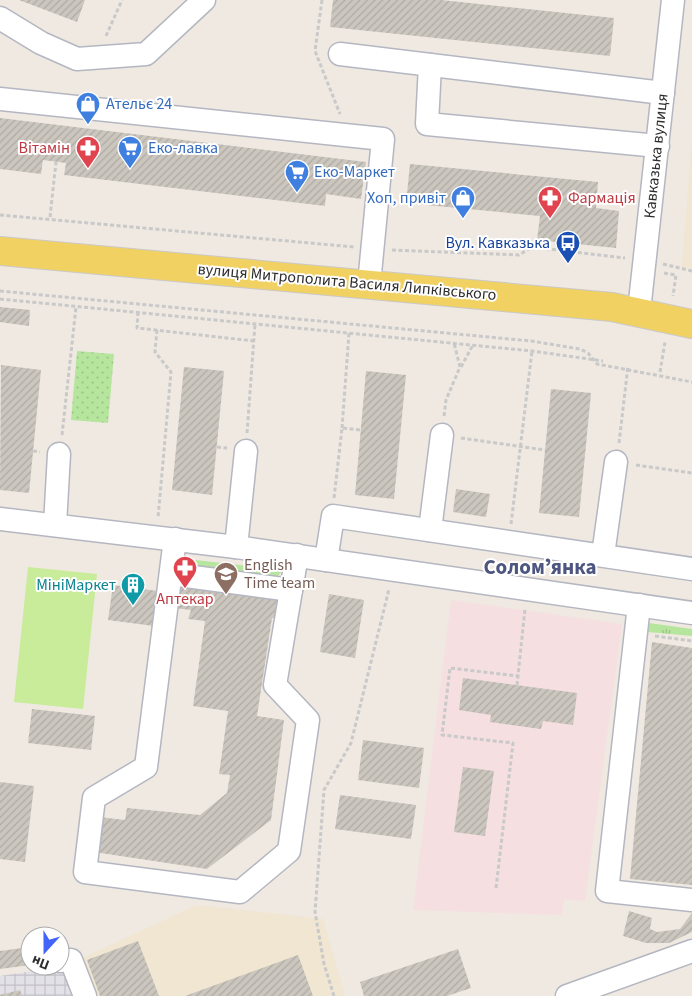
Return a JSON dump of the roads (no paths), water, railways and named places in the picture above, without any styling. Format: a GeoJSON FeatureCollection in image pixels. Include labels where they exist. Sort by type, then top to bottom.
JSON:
{"type":"FeatureCollection","features":[{"type":"Feature","properties":{"kind":"main road","name":"вулиця Митрополита Василя Липківського"},"geometry":{"type":"LineString","coordinates":[[0,251],[369,284],[639,311],[692,324]]}},
{"type":"Feature","properties":{"kind":"street"},"geometry":{"type":"LineString","coordinates":[[0,18],[41,43],[77,58],[146,54],[204,0]]}},
{"type":"Feature","properties":{"kind":"street","name":"Кавказька вулиця"},"geometry":{"type":"LineString","coordinates":[[639,311],[673,0]]}},
{"type":"Feature","properties":{"kind":"street"},"geometry":{"type":"LineString","coordinates":[[340,54],[663,93]]}},
{"type":"Feature","properties":{"kind":"street"},"geometry":{"type":"LineString","coordinates":[[430,65],[427,124],[658,146]]}},
{"type":"Feature","properties":{"kind":"street"},"geometry":{"type":"LineString","coordinates":[[0,100],[383,139],[369,284]]}},
{"type":"Feature","properties":{"kind":"street"},"geometry":{"type":"LineString","coordinates":[[430,530],[442,435]]}},
{"type":"Feature","properties":{"kind":"street"},"geometry":{"type":"LineString","coordinates":[[236,547],[246,451]]}},
{"type":"Feature","properties":{"kind":"street"},"geometry":{"type":"LineString","coordinates":[[55,525],[59,454]]}},
{"type":"Feature","properties":{"kind":"street"},"geometry":{"type":"LineString","coordinates":[[603,555],[616,462]]}},
{"type":"Feature","properties":{"kind":"street"},"geometry":{"type":"LineString","coordinates":[[326,560],[332,516],[692,569]]}},
{"type":"Feature","properties":{"kind":"street"},"geometry":{"type":"LineString","coordinates":[[0,519],[297,555],[692,612]]}},
{"type":"Feature","properties":{"kind":"street"},"geometry":{"type":"LineString","coordinates":[[166,538],[171,574],[146,767],[94,798],[85,872],[240,892],[289,851],[308,720],[275,685],[297,555]]}},
{"type":"Feature","properties":{"kind":"street"},"geometry":{"type":"LineString","coordinates":[[171,574],[291,590]]}},
{"type":"Feature","properties":{"kind":"street"},"geometry":{"type":"LineString","coordinates":[[639,605],[607,891],[692,900]]}},
{"type":"Feature","properties":{"kind":"street"},"geometry":{"type":"LineString","coordinates":[[567,996],[692,951]]}},
{"type":"Feature","properties":{"kind":"street"},"geometry":{"type":"LineString","coordinates":[[70,960],[85,996]]}},
{"type":"Feature","properties":{"kind":"place","name":"Ательє 24"},"geometry":{"type":"Point","coordinates":[88,125]}},
{"type":"Feature","properties":{"kind":"place","name":"Вітамін"},"geometry":{"type":"Point","coordinates":[88,169]}},
{"type":"Feature","properties":{"kind":"place","name":"Еко-лавка"},"geometry":{"type":"Point","coordinates":[130,169]}},
{"type":"Feature","properties":{"kind":"place","name":"Еко-Маркет"},"geometry":{"type":"Point","coordinates":[297,193]}},
{"type":"Feature","properties":{"kind":"place","name":"Хоп, привіт"},"geometry":{"type":"Point","coordinates":[463,219]}},
{"type":"Feature","properties":{"kind":"place","name":"Фармація"},"geometry":{"type":"Point","coordinates":[550,219]}},
{"type":"Feature","properties":{"kind":"place","name":"Вул. Кавказька"},"geometry":{"type":"Point","coordinates":[568,264]}},
{"type":"Feature","properties":{"kind":"place","name":"Аптекар"},"geometry":{"type":"Point","coordinates":[185,589]}},
{"type":"Feature","properties":{"kind":"place","name":"English Time team"},"geometry":{"type":"Point","coordinates":[226,595]}},
{"type":"Feature","properties":{"kind":"place","name":"МініМаркет"},"geometry":{"type":"Point","coordinates":[133,606]}},
{"type":"Feature","properties":{"kind":"district","name":"Соломʼянка"},"geometry":{"type":"Point","coordinates":[540,567]}}]}
